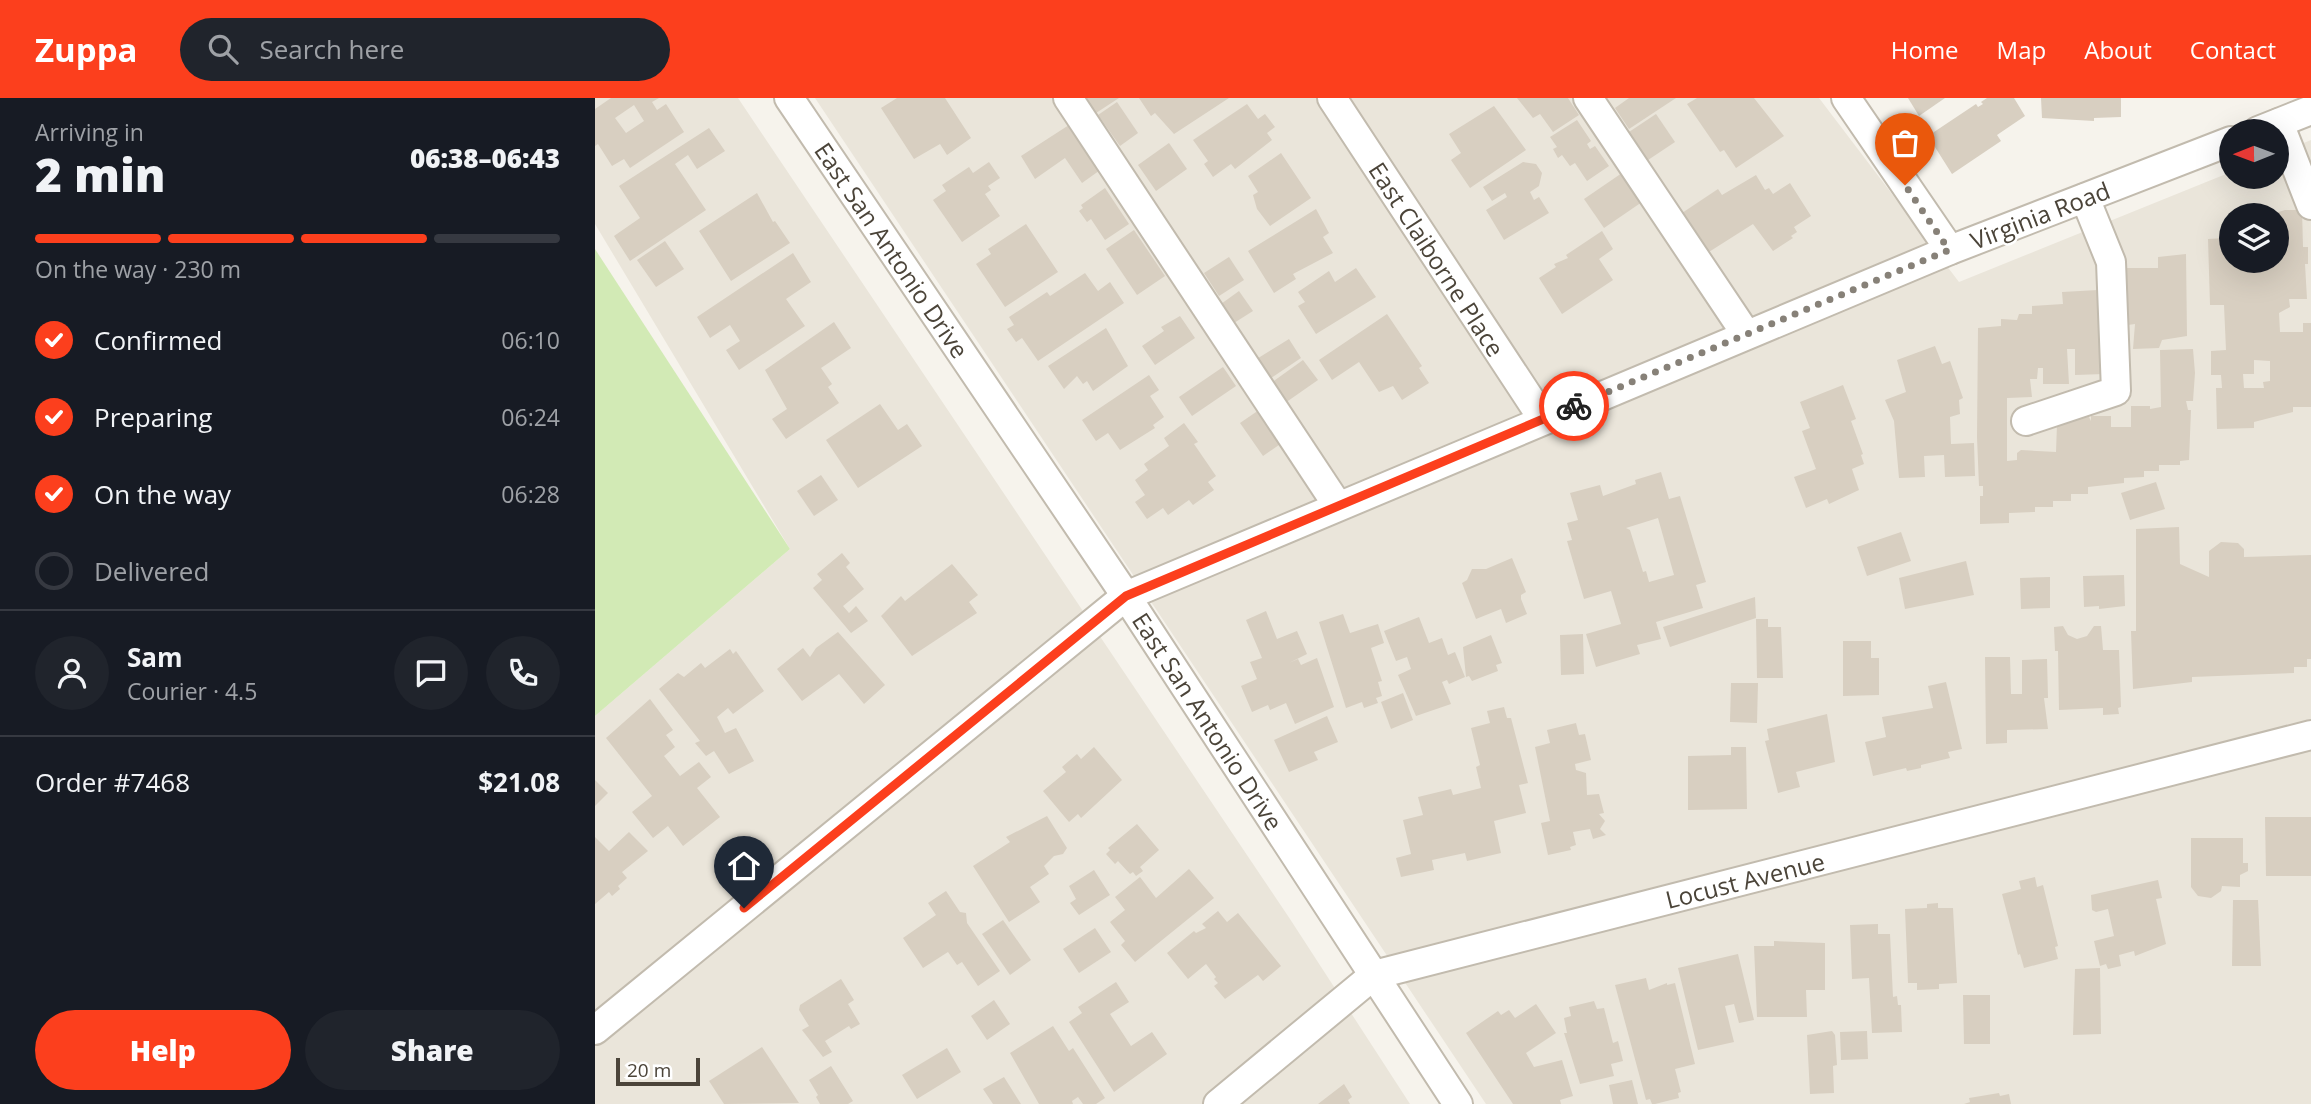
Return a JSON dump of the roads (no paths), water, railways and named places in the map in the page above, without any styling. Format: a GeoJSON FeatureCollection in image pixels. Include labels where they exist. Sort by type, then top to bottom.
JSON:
{"type":"FeatureCollection","features":[{"type":"Feature","properties":{"kind":"street","name":"East San Antonio Drive"},"geometry":{"type":"LineString","coordinates":[[789,98],[1126,596],[1458,1104]]}},
{"type":"Feature","properties":{"kind":"street"},"geometry":{"type":"LineString","coordinates":[[1068,98],[1338,506]]}},
{"type":"Feature","properties":{"kind":"street","name":"East Claiborne Place"},"geometry":{"type":"LineString","coordinates":[[1332,98],[1543,419]]}},
{"type":"Feature","properties":{"kind":"street"},"geometry":{"type":"LineString","coordinates":[[1588,98],[1746,334]]}},
{"type":"Feature","properties":{"kind":"street"},"geometry":{"type":"LineString","coordinates":[[1846,98],[1949,250]]}},
{"type":"Feature","properties":{"kind":"street"},"geometry":{"type":"LineString","coordinates":[[2289,116],[2311,205]]}},
{"type":"Feature","properties":{"kind":"street","name":"Virginia Road"},"geometry":{"type":"LineString","coordinates":[[595,1030],[1126,596],[1949,250],[2219,146]]}},
{"type":"Feature","properties":{"kind":"street"},"geometry":{"type":"LineString","coordinates":[[2026,421],[2116,391],[2111,262],[2085,198]]}},
{"type":"Feature","properties":{"kind":"street","name":"Locust Avenue"},"geometry":{"type":"LineString","coordinates":[[1219,1104],[1374,975],[2311,735]]}}]}
